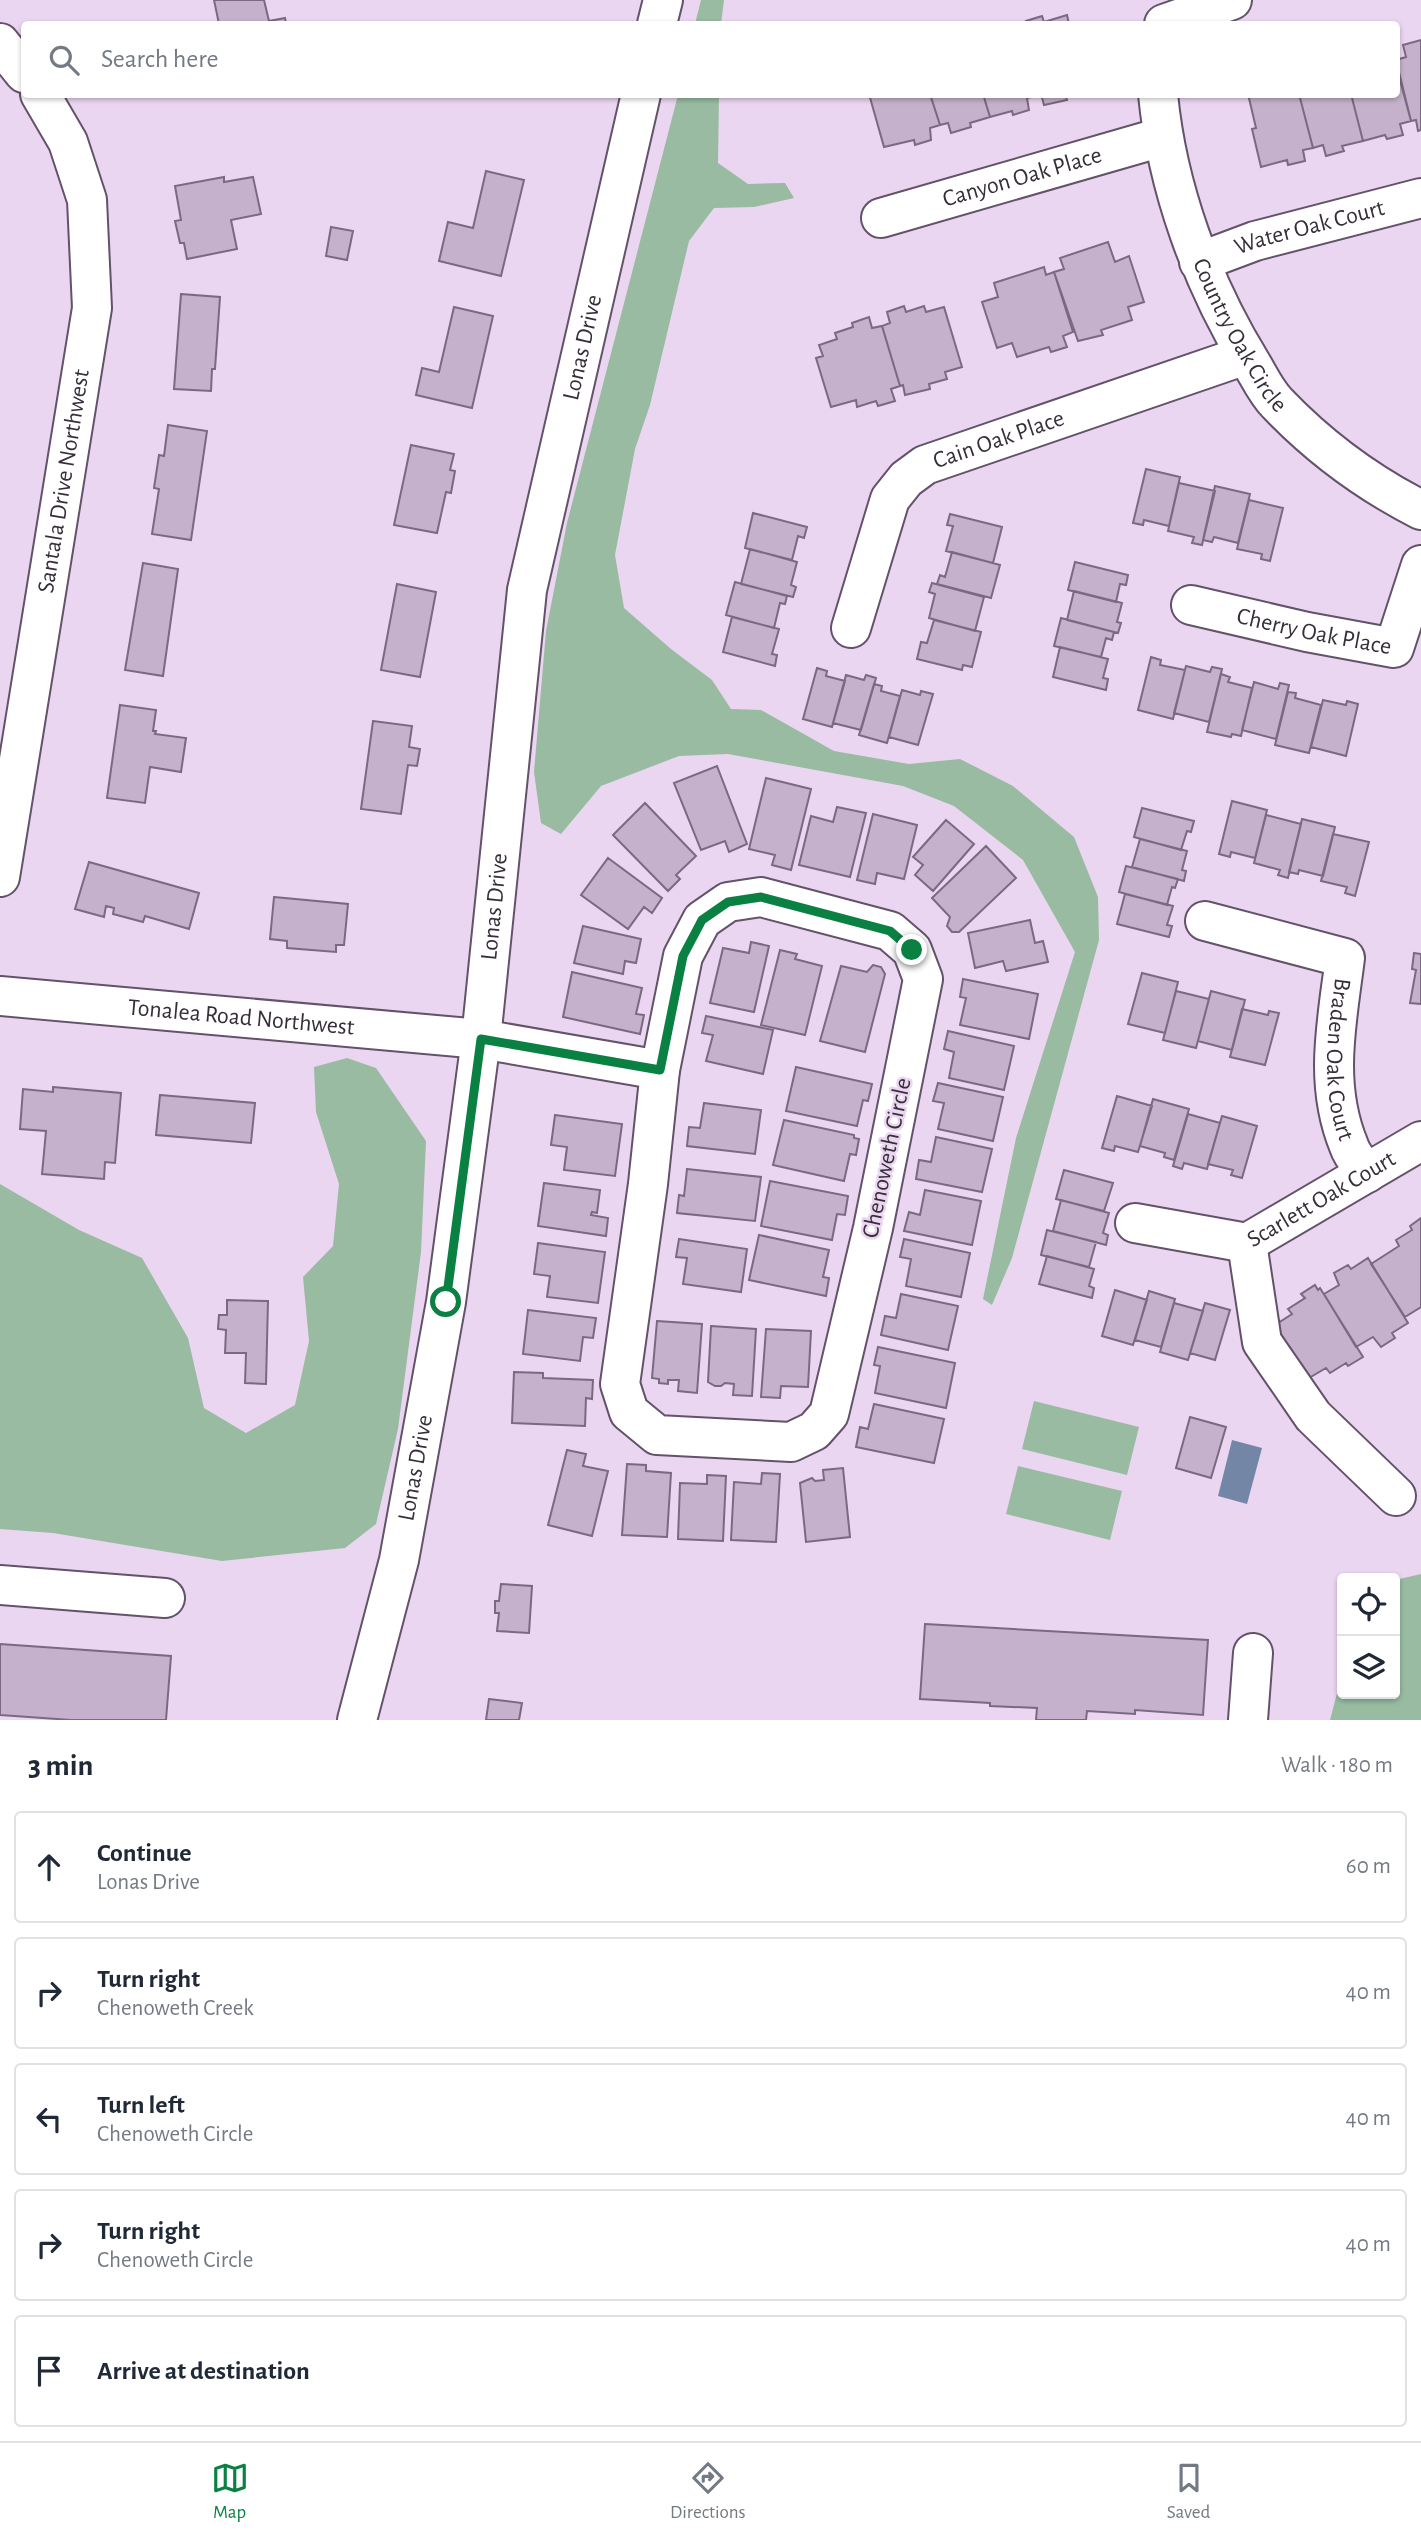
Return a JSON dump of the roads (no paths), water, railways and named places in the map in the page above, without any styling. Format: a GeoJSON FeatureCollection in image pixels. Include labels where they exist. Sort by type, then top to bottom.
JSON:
{"type":"FeatureCollection","features":[{"type":"Feature","properties":{"kind":"street"},"geometry":{"type":"LineString","coordinates":[[658,21],[663,0]]}},
{"type":"Feature","properties":{"kind":"street"},"geometry":{"type":"LineString","coordinates":[[1152,0],[1152,21]]}},
{"type":"Feature","properties":{"kind":"street"},"geometry":{"type":"LineString","coordinates":[[1172,21],[1232,0]]}},
{"type":"Feature","properties":{"kind":"street"},"geometry":{"type":"LineString","coordinates":[[0,43],[21,69]]}},
{"type":"Feature","properties":{"kind":"street","name":"Santala Drive Northwest"},"geometry":{"type":"LineString","coordinates":[[0,877],[92,308],[87,200],[68,142],[42,98]]}},
{"type":"Feature","properties":{"kind":"street","name":"Lonas Drive"},"geometry":{"type":"LineString","coordinates":[[357,1720],[399,1560],[446,1302],[481,1039],[527,590],[640,98]]}},
{"type":"Feature","properties":{"kind":"street","name":"Country Oak Circle"},"geometry":{"type":"LineString","coordinates":[[1158,98],[1162,137],[1199,262],[1246,355],[1275,401],[1332,454],[1381,490],[1421,510]]}},
{"type":"Feature","properties":{"kind":"street","name":"Canyon Oak Place"},"geometry":{"type":"LineString","coordinates":[[881,218],[1162,137]]}},
{"type":"Feature","properties":{"kind":"street","name":"Water Oak Court"},"geometry":{"type":"LineString","coordinates":[[1199,262],[1255,241],[1421,198]]}},
{"type":"Feature","properties":{"kind":"street","name":"Cain Oak Place"},"geometry":{"type":"LineString","coordinates":[[851,628],[890,499],[906,479],[925,466],[1246,355]]}},
{"type":"Feature","properties":{"kind":"street","name":"Cherry Oak Place"},"geometry":{"type":"LineString","coordinates":[[1191,605],[1394,649],[1421,565]]}},
{"type":"Feature","properties":{"kind":"street","name":"Chenoweth Circle"},"geometry":{"type":"LineString","coordinates":[[761,897],[890,931],[912,950],[923,979],[873,1228],[832,1400],[828,1414],[814,1431],[791,1443],[657,1435],[629,1412],[620,1384],[648,1184],[660,1070],[683,956],[702,920],[728,902],[761,897]]}},
{"type":"Feature","properties":{"kind":"street","name":"Braden Oak Court"},"geometry":{"type":"LineString","coordinates":[[1205,920],[1345,958],[1332,1063],[1336,1098],[1349,1148],[1367,1173]]}},
{"type":"Feature","properties":{"kind":"street","name":"Tonalea Road Northwest"},"geometry":{"type":"LineString","coordinates":[[0,996],[481,1039],[660,1070]]}},
{"type":"Feature","properties":{"kind":"street","name":"Scarlett Oak Court"},"geometry":{"type":"LineString","coordinates":[[1135,1223],[1247,1243],[1421,1141]]}},
{"type":"Feature","properties":{"kind":"street"},"geometry":{"type":"LineString","coordinates":[[1247,1243],[1262,1342],[1313,1416],[1396,1496]]}},
{"type":"Feature","properties":{"kind":"street"},"geometry":{"type":"LineString","coordinates":[[0,1585],[165,1598]]}},
{"type":"Feature","properties":{"kind":"street"},"geometry":{"type":"LineString","coordinates":[[1248,1720],[1253,1653]]}},
{"type":"Feature","properties":{"kind":"water"},"geometry":{"type":"Polygon","coordinates":[[[1232,1440],[1262,1448],[1247,1504],[1218,1496],[1232,1440]]]}}]}
